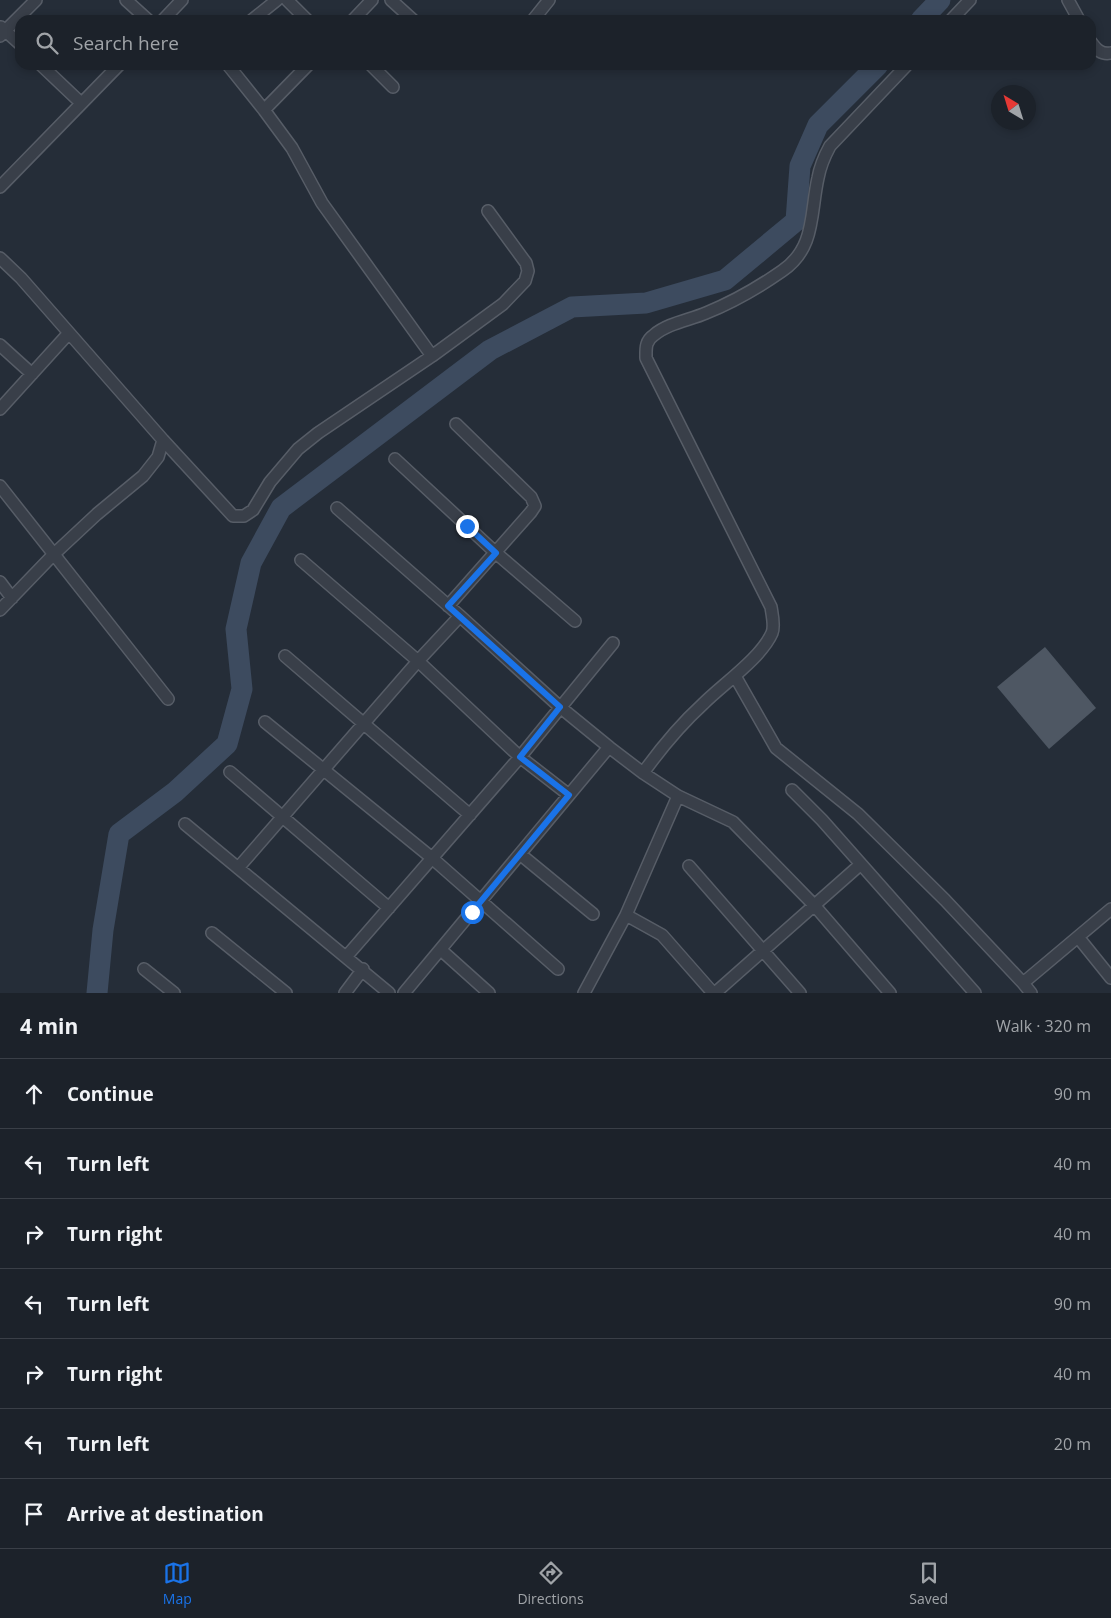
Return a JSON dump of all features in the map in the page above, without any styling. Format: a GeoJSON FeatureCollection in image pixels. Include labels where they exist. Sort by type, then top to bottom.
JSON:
{"type":"FeatureCollection","features":[{"type":"Feature","properties":{"kind":"street"},"geometry":{"type":"LineString","coordinates":[[20,15],[36,0]]}},
{"type":"Feature","properties":{"kind":"street"},"geometry":{"type":"LineString","coordinates":[[126,0],[142,15]]}},
{"type":"Feature","properties":{"kind":"street"},"geometry":{"type":"LineString","coordinates":[[168,15],[182,0]]}},
{"type":"Feature","properties":{"kind":"street"},"geometry":{"type":"LineString","coordinates":[[258,15],[277,0]]}},
{"type":"Feature","properties":{"kind":"street"},"geometry":{"type":"LineString","coordinates":[[287,0],[302,15]]}},
{"type":"Feature","properties":{"kind":"street"},"geometry":{"type":"LineString","coordinates":[[358,15],[372,0]]}},
{"type":"Feature","properties":{"kind":"street"},"geometry":{"type":"LineString","coordinates":[[391,0],[408,15]]}},
{"type":"Feature","properties":{"kind":"street"},"geometry":{"type":"LineString","coordinates":[[536,15],[549,0]]}},
{"type":"Feature","properties":{"kind":"street"},"geometry":{"type":"LineString","coordinates":[[955,15],[970,0]]}},
{"type":"Feature","properties":{"kind":"street"},"geometry":{"type":"LineString","coordinates":[[1068,0],[1076,15]]}},
{"type":"Feature","properties":{"kind":"street"},"geometry":{"type":"LineString","coordinates":[[15,19],[2,31],[15,40]]}},
{"type":"Feature","properties":{"kind":"street"},"geometry":{"type":"LineString","coordinates":[[1096,49],[1111,54]]}},
{"type":"Feature","properties":{"kind":"street"},"geometry":{"type":"LineString","coordinates":[[47,70],[81,103]]}},
{"type":"Feature","properties":{"kind":"street"},"geometry":{"type":"LineString","coordinates":[[1,185],[113,70]]}},
{"type":"Feature","properties":{"kind":"street"},"geometry":{"type":"LineString","coordinates":[[232,70],[292,148],[322,203],[432,356]]}},
{"type":"Feature","properties":{"kind":"street"},"geometry":{"type":"LineString","coordinates":[[264,110],[303,70]]}},
{"type":"Feature","properties":{"kind":"street"},"geometry":{"type":"LineString","coordinates":[[377,70],[393,87]]}},
{"type":"Feature","properties":{"kind":"street"},"geometry":{"type":"LineString","coordinates":[[642,773],[680,727],[703,703],[735,676],[766,643],[774,631],[770,607],[646,358],[645,346],[652,336],[662,329],[690,320],[739,297],[784,270],[798,258],[805,244],[810,226],[817,179],[830,146],[903,70]]}},
{"type":"Feature","properties":{"kind":"street"},"geometry":{"type":"LineString","coordinates":[[0,258],[21,278],[163,440],[233,516],[244,516],[253,510],[270,482],[298,449],[318,433],[432,356],[503,304],[525,281],[528,271],[526,263],[488,211]]}},
{"type":"Feature","properties":{"kind":"street"},"geometry":{"type":"LineString","coordinates":[[0,409],[70,333]]}},
{"type":"Feature","properties":{"kind":"street"},"geometry":{"type":"LineString","coordinates":[[0,345],[32,374]]}},
{"type":"Feature","properties":{"kind":"street"},"geometry":{"type":"LineString","coordinates":[[448,606],[535,506],[531,497],[456,424]]}},
{"type":"Feature","properties":{"kind":"street"},"geometry":{"type":"LineString","coordinates":[[0,610],[53,555],[151,467],[158,458],[163,440]]}},
{"type":"Feature","properties":{"kind":"street"},"geometry":{"type":"LineString","coordinates":[[395,459],[496,553],[575,620]]}},
{"type":"Feature","properties":{"kind":"street"},"geometry":{"type":"LineString","coordinates":[[0,486],[168,699]]}},
{"type":"Feature","properties":{"kind":"street"},"geometry":{"type":"LineString","coordinates":[[337,508],[560,707],[609,748],[642,773],[678,796],[733,822],[814,905],[883,991]]}},
{"type":"Feature","properties":{"kind":"street"},"geometry":{"type":"LineString","coordinates":[[301,560],[418,661],[520,757],[569,795]]}},
{"type":"Feature","properties":{"kind":"street"},"geometry":{"type":"LineString","coordinates":[[0,582],[12,598]]}},
{"type":"Feature","properties":{"kind":"street"},"geometry":{"type":"LineString","coordinates":[[238,868],[418,661],[460,616]]}},
{"type":"Feature","properties":{"kind":"street"},"geometry":{"type":"LineString","coordinates":[[346,957],[520,757],[613,643]]}},
{"type":"Feature","properties":{"kind":"street"},"geometry":{"type":"LineString","coordinates":[[285,656],[470,815]]}},
{"type":"Feature","properties":{"kind":"street"},"geometry":{"type":"LineString","coordinates":[[735,676],[776,748],[858,814],[952,907],[1031,993]]}},
{"type":"Feature","properties":{"kind":"street"},"geometry":{"type":"LineString","coordinates":[[265,722],[482,900],[558,969]]}},
{"type":"Feature","properties":{"kind":"street"},"geometry":{"type":"LineString","coordinates":[[404,993],[609,748]]}},
{"type":"Feature","properties":{"kind":"street"},"geometry":{"type":"LineString","coordinates":[[230,772],[389,908]]}},
{"type":"Feature","properties":{"kind":"street"},"geometry":{"type":"LineString","coordinates":[[792,790],[822,820],[975,993]]}},
{"type":"Feature","properties":{"kind":"street"},"geometry":{"type":"LineString","coordinates":[[584,993],[626,914],[678,796]]}},
{"type":"Feature","properties":{"kind":"street"},"geometry":{"type":"LineString","coordinates":[[185,824],[389,993]]}},
{"type":"Feature","properties":{"kind":"street"},"geometry":{"type":"LineString","coordinates":[[520,854],[593,914]]}},
{"type":"Feature","properties":{"kind":"street"},"geometry":{"type":"LineString","coordinates":[[626,914],[662,935],[714,993],[861,864]]}},
{"type":"Feature","properties":{"kind":"street"},"geometry":{"type":"LineString","coordinates":[[689,866],[800,993]]}},
{"type":"Feature","properties":{"kind":"street"},"geometry":{"type":"LineString","coordinates":[[1023,983],[1111,909]]}},
{"type":"Feature","properties":{"kind":"street"},"geometry":{"type":"LineString","coordinates":[[212,933],[286,993]]}},
{"type":"Feature","properties":{"kind":"street"},"geometry":{"type":"LineString","coordinates":[[1078,937],[1111,978]]}},
{"type":"Feature","properties":{"kind":"street"},"geometry":{"type":"LineString","coordinates":[[441,950],[489,993]]}},
{"type":"Feature","properties":{"kind":"street"},"geometry":{"type":"LineString","coordinates":[[144,970],[174,993]]}},
{"type":"Feature","properties":{"kind":"street"},"geometry":{"type":"LineString","coordinates":[[345,993],[362,970]]}},
{"type":"Feature","properties":{"kind":"building"},"geometry":{"type":"Polygon","coordinates":[[[1045,647],[1096,708],[1049,749],[997,687],[1045,647]]]}},
{"type":"Feature","properties":{"kind":"waterway"},"geometry":{"type":"LineString","coordinates":[[926,15],[940,0]]}},
{"type":"Feature","properties":{"kind":"waterway"},"geometry":{"type":"LineString","coordinates":[[97,993],[103,930],[119,834],[175,792],[227,744],[242,689],[236,629],[251,563],[281,508],[490,350],[572,307],[646,303],[725,280],[796,221],[800,166],[818,125],[873,70]]}},
{"type":"Feature","properties":{"kind":"route"},"geometry":{"type":"LineString","coordinates":[[467,526],[496,553],[448,606],[560,707],[520,757],[569,795],[472,912]]}}]}
